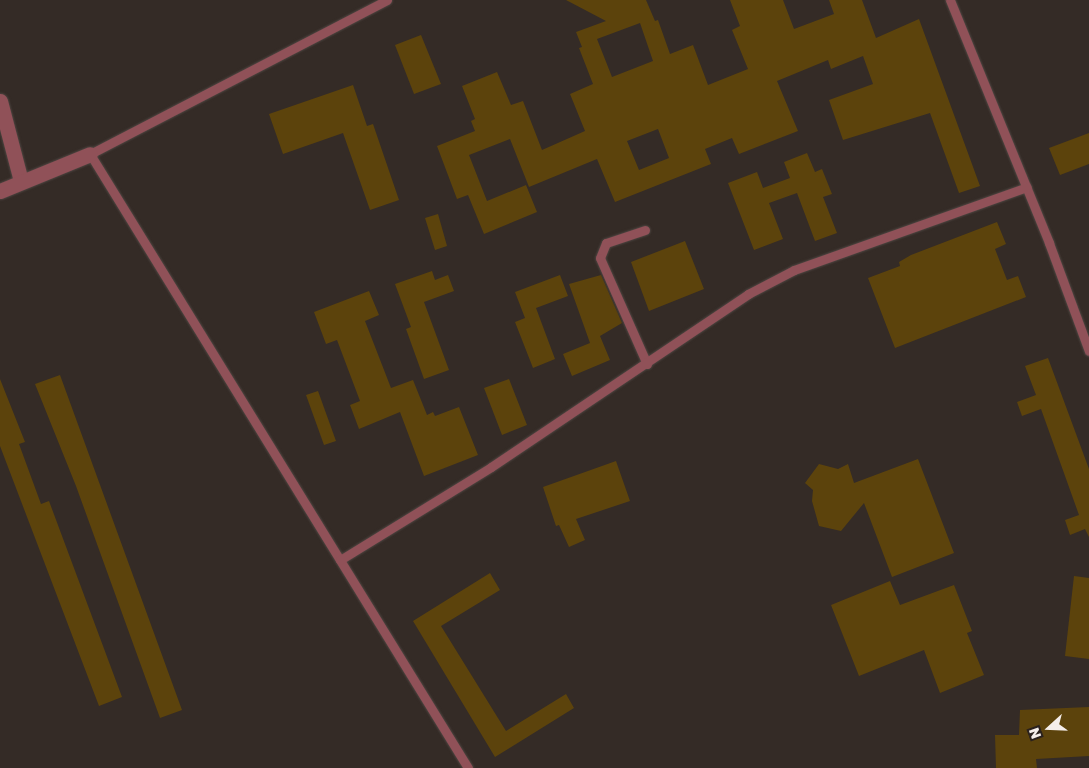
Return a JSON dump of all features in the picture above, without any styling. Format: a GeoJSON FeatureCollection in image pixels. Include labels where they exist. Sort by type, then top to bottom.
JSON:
{"type":"FeatureCollection","features":[{"type":"Feature","properties":{"kind":"street"},"geometry":{"type":"LineString","coordinates":[[0,102],[21,181]]}},
{"type":"Feature","properties":{"kind":"street"},"geometry":{"type":"LineString","coordinates":[[0,191],[90,154]]}},
{"type":"Feature","properties":{"kind":"lane"},"geometry":{"type":"LineString","coordinates":[[387,0],[90,154],[468,768]]}},
{"type":"Feature","properties":{"kind":"lane"},"geometry":{"type":"LineString","coordinates":[[950,0],[1027,187],[1089,351]]}},
{"type":"Feature","properties":{"kind":"lane"},"geometry":{"type":"LineString","coordinates":[[340,560],[491,467],[647,364],[748,294],[794,270],[1027,187]]}},
{"type":"Feature","properties":{"kind":"lane"},"geometry":{"type":"LineString","coordinates":[[645,230],[606,243],[600,258],[647,364]]}},
{"type":"Feature","properties":{"kind":"building"},"geometry":{"type":"Polygon","coordinates":[[[566,0],[646,0],[655,21],[658,20],[670,54],[693,45],[708,85],[748,69],[732,30],[740,26],[730,0],[783,0],[794,29],[834,14],[829,0],[862,0],[876,38],[919,19],[980,186],[959,193],[930,113],[843,140],[829,100],[873,84],[863,56],[831,69],[828,60],[777,81],[798,131],[739,154],[732,138],[705,149],[711,164],[615,202],[597,159],[529,187],[510,139],[469,155],[487,201],[526,185],[537,212],[484,234],[468,195],[457,199],[437,146],[475,131],[471,121],[475,119],[462,86],[497,72],[511,105],[523,101],[542,150],[585,131],[570,94],[593,84],[579,48],[582,47],[576,32],[606,21],[566,0]],[[640,23],[597,39],[612,77],[653,61],[640,23]],[[658,129],[627,141],[639,170],[669,158],[658,129]]]}},
{"type":"Feature","properties":{"kind":"building"},"geometry":{"type":"Polygon","coordinates":[[[421,35],[441,84],[414,94],[395,45],[421,35]]]}},
{"type":"Feature","properties":{"kind":"building"},"geometry":{"type":"Polygon","coordinates":[[[353,85],[367,126],[373,124],[399,200],[370,210],[343,133],[283,154],[269,114],[353,85]]]}},
{"type":"Feature","properties":{"kind":"building"},"geometry":{"type":"Polygon","coordinates":[[[1089,133],[1089,164],[1060,175],[1049,148],[1089,133]]]}},
{"type":"Feature","properties":{"kind":"building"},"geometry":{"type":"Polygon","coordinates":[[[807,153],[815,172],[822,169],[832,194],[823,197],[837,233],[815,241],[797,193],[769,203],[783,239],[754,250],[728,183],[757,172],[763,188],[790,178],[784,162],[807,153]]]}},
{"type":"Feature","properties":{"kind":"building"},"geometry":{"type":"Polygon","coordinates":[[[438,214],[447,246],[435,250],[425,218],[438,214]]]}},
{"type":"Feature","properties":{"kind":"building"},"geometry":{"type":"Polygon","coordinates":[[[997,222],[1006,244],[995,249],[1007,280],[1018,276],[1026,297],[895,348],[868,278],[900,266],[899,262],[911,255],[997,222]]]}},
{"type":"Feature","properties":{"kind":"building"},"geometry":{"type":"Polygon","coordinates":[[[685,241],[704,289],[649,311],[631,262],[685,241]]]}},
{"type":"Feature","properties":{"kind":"building"},"geometry":{"type":"Polygon","coordinates":[[[432,271],[435,280],[448,275],[454,291],[424,302],[449,370],[424,379],[406,329],[411,327],[395,284],[432,271]]]}},
{"type":"Feature","properties":{"kind":"building"},"geometry":{"type":"Polygon","coordinates":[[[560,275],[568,296],[536,308],[555,359],[533,368],[515,322],[525,318],[515,292],[560,275]]]}},
{"type":"Feature","properties":{"kind":"building"},"geometry":{"type":"Polygon","coordinates":[[[601,275],[622,323],[600,336],[610,360],[572,376],[563,354],[590,343],[569,284],[601,275]]]}},
{"type":"Feature","properties":{"kind":"building"},"geometry":{"type":"Polygon","coordinates":[[[369,291],[379,315],[365,321],[391,388],[413,380],[427,415],[433,412],[435,416],[459,407],[478,455],[424,476],[400,412],[359,429],[350,405],[360,401],[337,340],[326,344],[314,312],[369,291]]]}},
{"type":"Feature","properties":{"kind":"building"},"geometry":{"type":"Polygon","coordinates":[[[1048,358],[1089,469],[1089,537],[1085,529],[1070,535],[1065,520],[1079,515],[1041,409],[1022,416],[1017,402],[1036,395],[1025,366],[1048,358]]]}},
{"type":"Feature","properties":{"kind":"building"},"geometry":{"type":"Polygon","coordinates":[[[60,375],[182,710],[160,718],[76,486],[35,384],[60,375]]]}},
{"type":"Feature","properties":{"kind":"building"},"geometry":{"type":"Polygon","coordinates":[[[0,379],[25,442],[19,444],[41,504],[49,501],[122,697],[99,706],[0,446],[0,379]]]}},
{"type":"Feature","properties":{"kind":"building"},"geometry":{"type":"Polygon","coordinates":[[[509,379],[527,425],[502,435],[484,388],[509,379]]]}},
{"type":"Feature","properties":{"kind":"building"},"geometry":{"type":"Polygon","coordinates":[[[318,391],[336,441],[324,445],[306,395],[318,391]]]}},
{"type":"Feature","properties":{"kind":"building"},"geometry":{"type":"Polygon","coordinates":[[[918,459],[954,553],[892,577],[864,503],[841,531],[819,526],[812,501],[813,490],[805,483],[819,464],[838,469],[848,464],[854,483],[918,459]]]}},
{"type":"Feature","properties":{"kind":"building"},"geometry":{"type":"Polygon","coordinates":[[[616,461],[630,501],[576,519],[585,540],[569,547],[559,525],[556,526],[543,487],[616,461]]]}},
{"type":"Feature","properties":{"kind":"building"},"geometry":{"type":"Polygon","coordinates":[[[490,573],[500,590],[441,626],[506,731],[566,694],[574,708],[495,757],[413,621],[490,573]]]}},
{"type":"Feature","properties":{"kind":"building"},"geometry":{"type":"Polygon","coordinates":[[[1074,576],[1089,578],[1089,659],[1065,656],[1074,576]]]}},
{"type":"Feature","properties":{"kind":"building"},"geometry":{"type":"Polygon","coordinates":[[[890,581],[900,605],[954,585],[972,631],[967,633],[984,675],[940,693],[924,650],[859,676],[831,605],[890,581]]]}},
{"type":"Feature","properties":{"kind":"building"},"geometry":{"type":"Polygon","coordinates":[[[1089,707],[1089,756],[1036,759],[1037,768],[996,768],[995,735],[1019,735],[1020,710],[1089,707]]]}}]}
